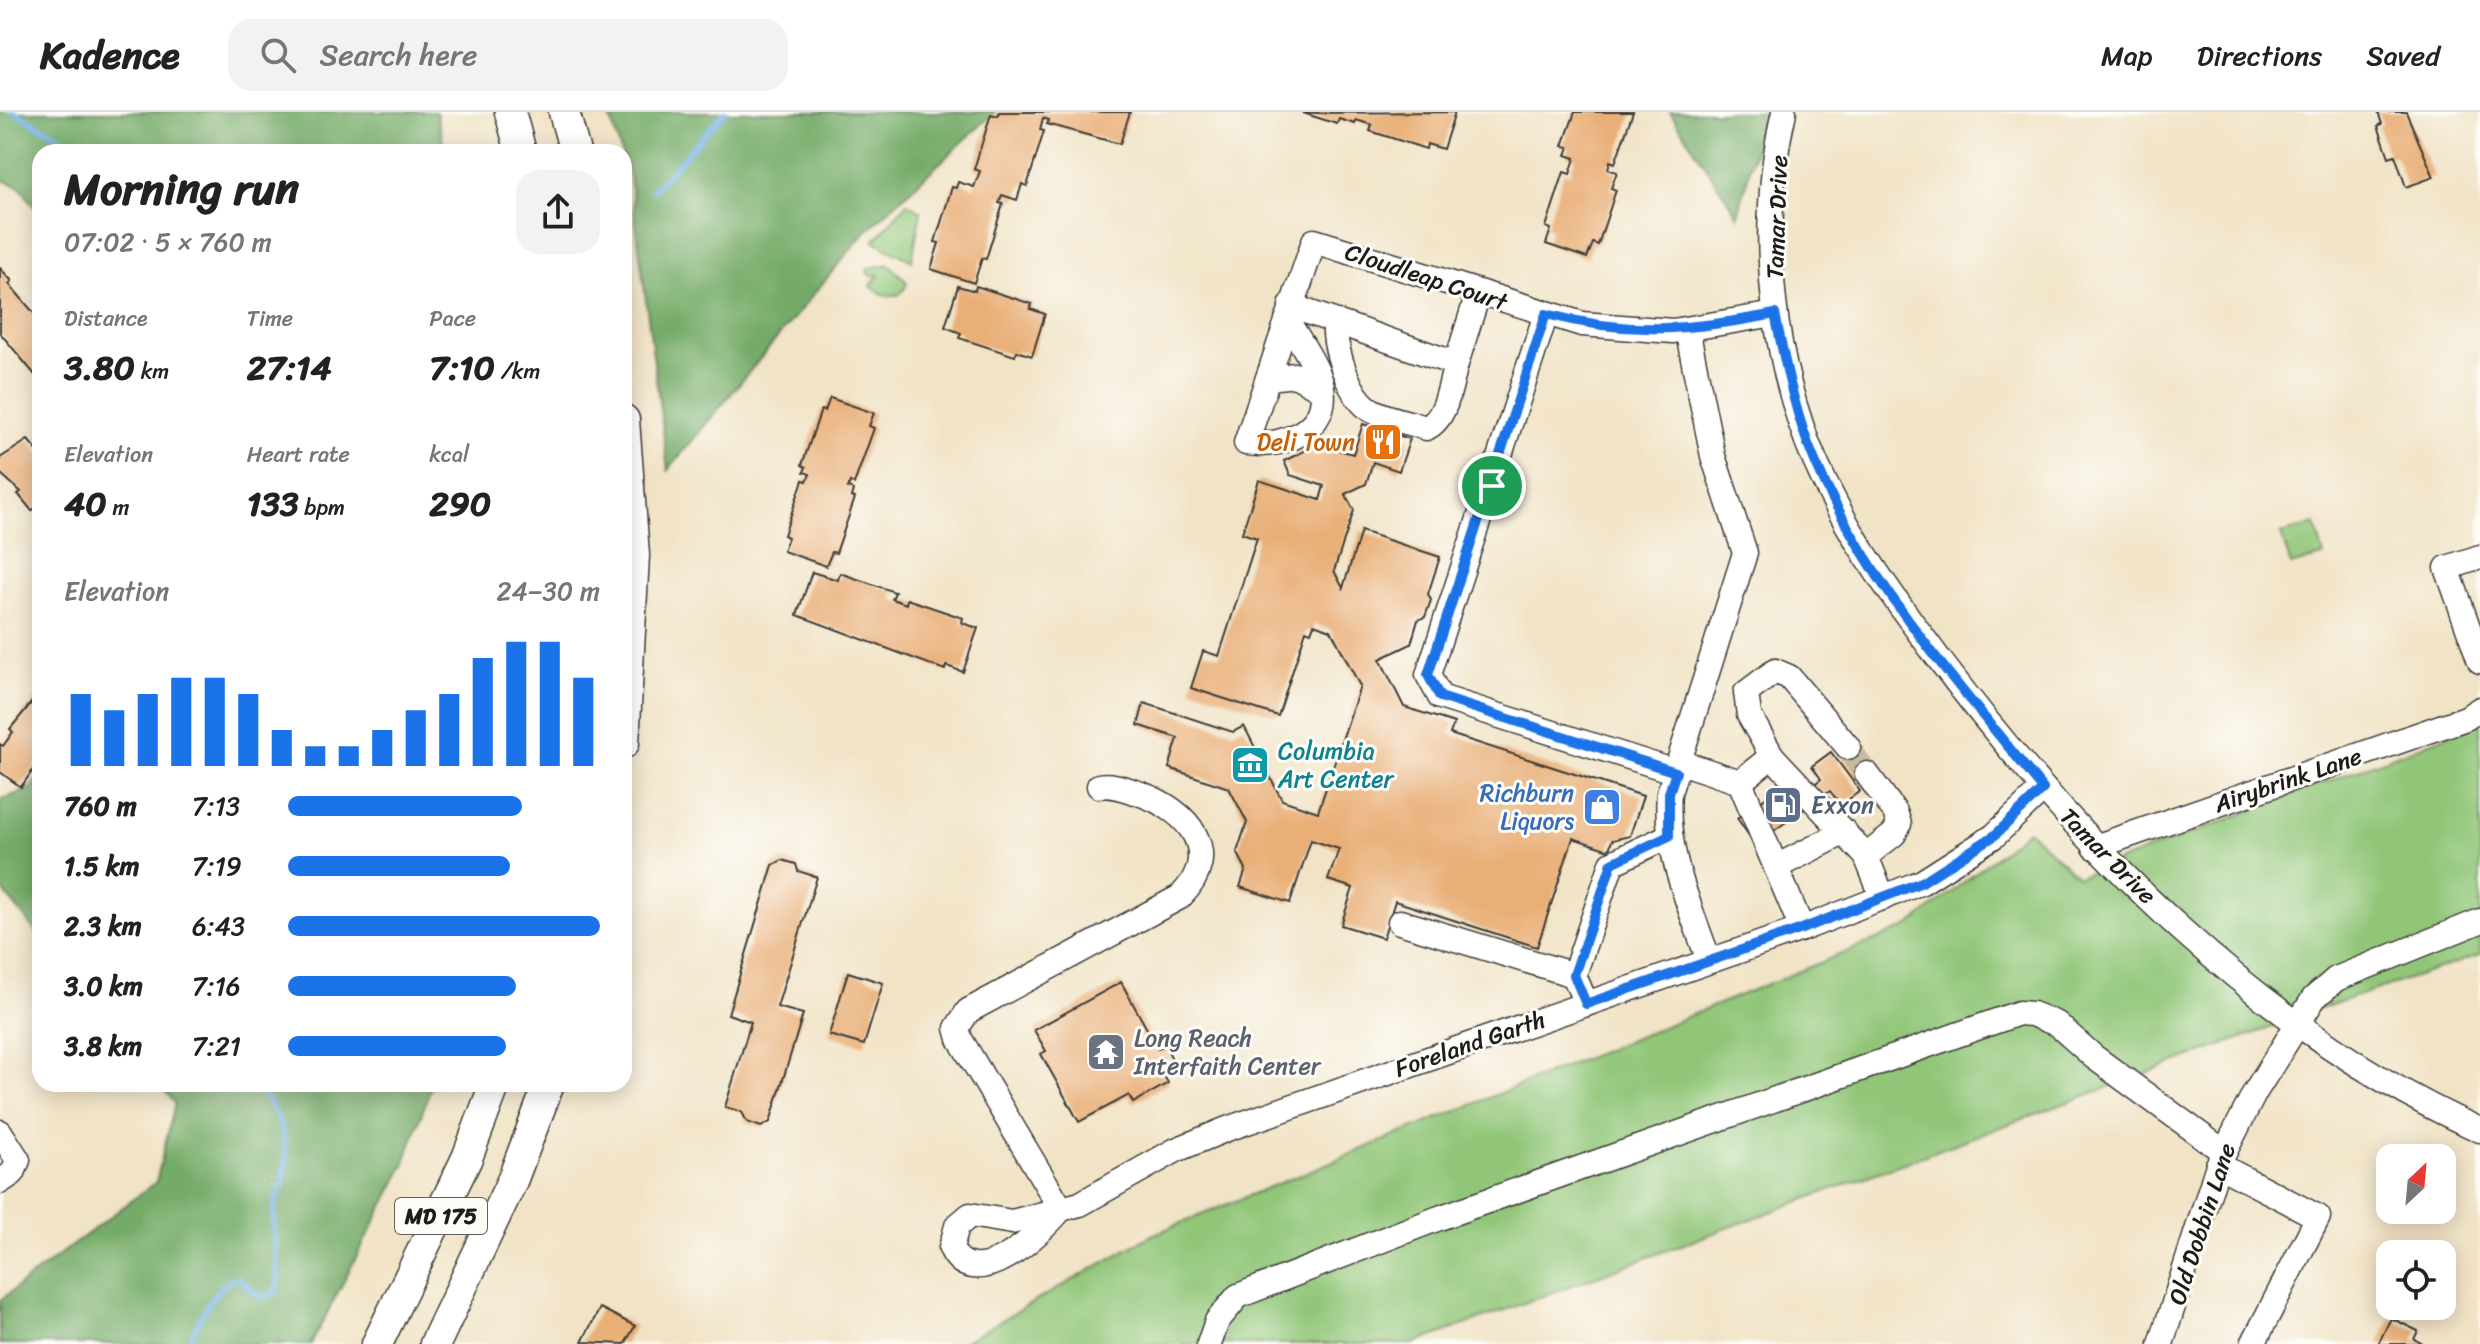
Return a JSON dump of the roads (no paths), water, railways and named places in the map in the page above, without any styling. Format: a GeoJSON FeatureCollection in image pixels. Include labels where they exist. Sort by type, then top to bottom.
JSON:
{"type":"FeatureCollection","features":[{"type":"Feature","properties":{"kind":"main road"},"geometry":{"type":"LineString","coordinates":[[510,112],[519,144]]}},
{"type":"Feature","properties":{"kind":"main road"},"geometry":{"type":"LineString","coordinates":[[564,112],[573,144]]}},
{"type":"Feature","properties":{"kind":"main road"},"geometry":{"type":"LineString","coordinates":[[632,528],[632,593]]}},
{"type":"Feature","properties":{"kind":"main road","name":"MD 175"},"geometry":{"type":"LineString","coordinates":[[377,1344],[467,1158],[492,1092]]}},
{"type":"Feature","properties":{"kind":"main road","name":"MD 175"},"geometry":{"type":"LineString","coordinates":[[435,1344],[512,1181],[546,1092]]}},
{"type":"Feature","properties":{"kind":"street","name":"Tamar Drive"},"geometry":{"type":"LineString","coordinates":[[1784,112],[1773,202],[1775,314],[1807,441],[1848,529],[1883,586],[2043,789],[2095,847],[2187,934],[2298,1023],[2413,1097],[2480,1130]]}},
{"type":"Feature","properties":{"kind":"street","name":"Cloudleap Court"},"geometry":{"type":"LineString","coordinates":[[1289,313],[1314,241],[1582,324],[1636,330],[1687,329],[1775,314]]}},
{"type":"Feature","properties":{"kind":"street"},"geometry":{"type":"LineString","coordinates":[[1335,322],[1336,351],[1358,396],[1373,411],[1426,428],[1442,412],[1478,294]]}},
{"type":"Feature","properties":{"kind":"street"},"geometry":{"type":"LineString","coordinates":[[1289,313],[1335,322],[1456,364]]}},
{"type":"Feature","properties":{"kind":"street"},"geometry":{"type":"LineString","coordinates":[[1289,313],[1322,390],[1314,421],[1305,431],[1274,445],[1246,443],[1268,378],[1289,313]]}},
{"type":"Feature","properties":{"kind":"street"},"geometry":{"type":"LineString","coordinates":[[1546,314],[1428,675],[1440,697],[1678,767],[1740,782]]}},
{"type":"Feature","properties":{"kind":"street"},"geometry":{"type":"LineString","coordinates":[[1687,329],[1713,456],[1745,553],[1669,793],[1669,836],[1709,961]]}},
{"type":"Feature","properties":{"kind":"street"},"geometry":{"type":"LineString","coordinates":[[1268,378],[1295,375],[1322,390]]}},
{"type":"Feature","properties":{"kind":"street"},"geometry":{"type":"LineString","coordinates":[[2480,557],[2447,568],[2473,617],[2480,661]]}},
{"type":"Feature","properties":{"kind":"street"},"geometry":{"type":"LineString","coordinates":[[1848,747],[1783,672],[1766,675],[1746,693],[1749,715],[1772,756],[1866,856],[1883,898]]}},
{"type":"Feature","properties":{"kind":"street","name":"Airybrink Lane"},"geometry":{"type":"LineString","coordinates":[[2095,847],[2466,718],[2480,709]]}},
{"type":"Feature","properties":{"kind":"street"},"geometry":{"type":"LineString","coordinates":[[1740,782],[1772,756]]}},
{"type":"Feature","properties":{"kind":"street"},"geometry":{"type":"LineString","coordinates":[[1866,856],[1894,834],[1899,824],[1895,812],[1867,774]]}},
{"type":"Feature","properties":{"kind":"street"},"geometry":{"type":"LineString","coordinates":[[1740,782],[1802,929]]}},
{"type":"Feature","properties":{"kind":"street","name":"Foreland Garth"},"geometry":{"type":"LineString","coordinates":[[1099,786],[1125,788],[1155,799],[1187,820],[1200,851],[1191,885],[1180,897],[968,1011],[957,1028],[960,1039],[1061,1209],[1080,1204],[1176,1150],[1227,1129],[1802,929],[1922,882],[1973,852],[2043,789]]}},
{"type":"Feature","properties":{"kind":"street"},"geometry":{"type":"LineString","coordinates":[[1776,867],[1845,832]]}},
{"type":"Feature","properties":{"kind":"street"},"geometry":{"type":"LineString","coordinates":[[1586,1004],[1574,975],[1612,863],[1669,836]]}},
{"type":"Feature","properties":{"kind":"street","name":"Old Dobbin Lane"},"geometry":{"type":"LineString","coordinates":[[2161,1344],[2221,1159],[2298,1023],[2323,987],[2480,921]]}},
{"type":"Feature","properties":{"kind":"street"},"geometry":{"type":"LineString","coordinates":[[1400,922],[1574,975]]}},
{"type":"Feature","properties":{"kind":"street"},"geometry":{"type":"LineString","coordinates":[[1209,1344],[1217,1321],[1238,1296],[1439,1218],[2019,1013],[2032,1014],[2057,1024],[2221,1159],[2318,1217],[2253,1344]]}},
{"type":"Feature","properties":{"kind":"street"},"geometry":{"type":"LineString","coordinates":[[0,1132],[18,1160],[13,1173],[0,1182]]}},
{"type":"Feature","properties":{"kind":"waterway"},"geometry":{"type":"LineString","coordinates":[[13,112],[71,144]]}},
{"type":"Feature","properties":{"kind":"waterway"},"geometry":{"type":"LineString","coordinates":[[653,190],[725,112]]}},
{"type":"Feature","properties":{"kind":"waterway"},"geometry":{"type":"LineString","coordinates":[[188,1344],[207,1305],[229,1281],[238,1278],[260,1297],[275,1294],[278,1283],[274,1208],[284,1178],[286,1151],[276,1115],[259,1092]]}},
{"type":"Feature","properties":{"kind":"tunnel"},"geometry":{"type":"LineString","coordinates":[[1848,747],[1867,774]]}},
{"type":"Feature","properties":{"kind":"place","name":"Deli Town"},"geometry":{"type":"Point","coordinates":[1383,442]}},
{"type":"Feature","properties":{"kind":"place","name":"Columbia Art Center"},"geometry":{"type":"Point","coordinates":[1250,765]}},
{"type":"Feature","properties":{"kind":"place","name":"Exxon"},"geometry":{"type":"Point","coordinates":[1783,805]}},
{"type":"Feature","properties":{"kind":"place","name":"Richburn Liquors"},"geometry":{"type":"Point","coordinates":[1602,807]}},
{"type":"Feature","properties":{"kind":"place","name":"Long Reach Interfaith Center"},"geometry":{"type":"Point","coordinates":[1106,1052]}}]}
